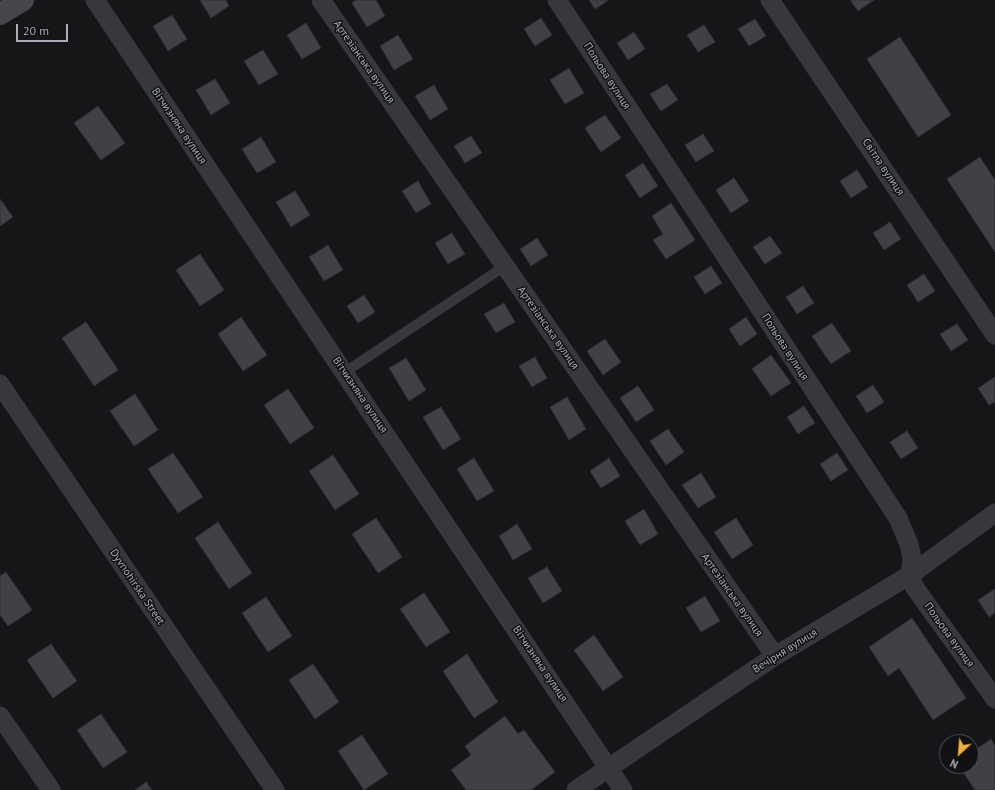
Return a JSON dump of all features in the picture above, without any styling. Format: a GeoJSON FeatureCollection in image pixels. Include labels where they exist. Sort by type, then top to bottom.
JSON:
{"type":"FeatureCollection","features":[{"type":"Feature","properties":{"kind":"main road"},"geometry":{"type":"LineString","coordinates":[[0,14],[23,0]]}},
{"type":"Feature","properties":{"kind":"street","name":"Вітчизняна вулиця"},"geometry":{"type":"LineString","coordinates":[[95,0],[623,790]]}},
{"type":"Feature","properties":{"kind":"street","name":"Артезіанська вулиця"},"geometry":{"type":"LineString","coordinates":[[321,0],[775,656]]}},
{"type":"Feature","properties":{"kind":"street","name":"Польова вулиця"},"geometry":{"type":"LineString","coordinates":[[557,0],[898,518],[909,544],[912,559],[910,575],[915,588],[995,699]]}},
{"type":"Feature","properties":{"kind":"street","name":"Світла вулиця"},"geometry":{"type":"LineString","coordinates":[[770,0],[995,335]]}},
{"type":"Feature","properties":{"kind":"street","name":"Dyvnohirska Street"},"geometry":{"type":"LineString","coordinates":[[0,384],[275,790]]}},
{"type":"Feature","properties":{"kind":"street","name":"Вечірня вулиця"},"geometry":{"type":"LineString","coordinates":[[576,790],[608,767],[775,656],[910,575],[995,513]]}},
{"type":"Feature","properties":{"kind":"street"},"geometry":{"type":"LineString","coordinates":[[0,716],[51,790]]}},
{"type":"Feature","properties":{"kind":"lane"},"geometry":{"type":"LineString","coordinates":[[345,372],[505,266]]}},
{"type":"Feature","properties":{"kind":"building"},"geometry":{"type":"Polygon","coordinates":[[[200,0],[226,0],[229,6],[211,18],[200,0]]]}},
{"type":"Feature","properties":{"kind":"building"},"geometry":{"type":"Polygon","coordinates":[[[356,0],[376,0],[385,16],[367,27],[352,3],[356,0]]]}},
{"type":"Feature","properties":{"kind":"building"},"geometry":{"type":"Polygon","coordinates":[[[589,0],[609,0],[595,9],[589,0]]]}},
{"type":"Feature","properties":{"kind":"building"},"geometry":{"type":"Polygon","coordinates":[[[850,0],[874,0],[858,11],[850,0]]]}},
{"type":"Feature","properties":{"kind":"building"},"geometry":{"type":"Polygon","coordinates":[[[172,15],[187,39],[168,51],[153,26],[172,15]]]}},
{"type":"Feature","properties":{"kind":"building"},"geometry":{"type":"Polygon","coordinates":[[[541,18],[552,35],[535,46],[524,29],[541,18]]]}},
{"type":"Feature","properties":{"kind":"building"},"geometry":{"type":"Polygon","coordinates":[[[755,19],[766,36],[749,46],[738,29],[755,19]]]}},
{"type":"Feature","properties":{"kind":"building"},"geometry":{"type":"Polygon","coordinates":[[[306,23],[321,48],[302,59],[287,35],[306,23]]]}},
{"type":"Feature","properties":{"kind":"building"},"geometry":{"type":"Polygon","coordinates":[[[704,25],[715,42],[698,52],[687,35],[704,25]]]}},
{"type":"Feature","properties":{"kind":"building"},"geometry":{"type":"Polygon","coordinates":[[[634,32],[645,49],[628,60],[617,43],[634,32]]]}},
{"type":"Feature","properties":{"kind":"building"},"geometry":{"type":"Polygon","coordinates":[[[398,35],[413,59],[394,70],[380,46],[398,35]]]}},
{"type":"Feature","properties":{"kind":"building"},"geometry":{"type":"Polygon","coordinates":[[[900,37],[951,115],[918,137],[867,59],[900,37]]]}},
{"type":"Feature","properties":{"kind":"building"},"geometry":{"type":"Polygon","coordinates":[[[263,50],[278,74],[259,85],[244,61],[263,50]]]}},
{"type":"Feature","properties":{"kind":"building"},"geometry":{"type":"Polygon","coordinates":[[[569,68],[584,93],[565,104],[550,80],[569,68]]]}},
{"type":"Feature","properties":{"kind":"building"},"geometry":{"type":"Polygon","coordinates":[[[215,79],[230,103],[211,115],[196,90],[215,79]]]}},
{"type":"Feature","properties":{"kind":"building"},"geometry":{"type":"Polygon","coordinates":[[[667,84],[678,100],[661,111],[650,94],[667,84]]]}},
{"type":"Feature","properties":{"kind":"building"},"geometry":{"type":"Polygon","coordinates":[[[434,85],[448,109],[430,120],[415,96],[434,85]]]}},
{"type":"Feature","properties":{"kind":"building"},"geometry":{"type":"Polygon","coordinates":[[[98,106],[125,143],[101,160],[74,123],[98,106]]]}},
{"type":"Feature","properties":{"kind":"building"},"geometry":{"type":"Polygon","coordinates":[[[605,115],[621,138],[601,152],[585,128],[605,115]]]}},
{"type":"Feature","properties":{"kind":"building"},"geometry":{"type":"Polygon","coordinates":[[[703,134],[714,151],[696,162],[685,145],[703,134]]]}},
{"type":"Feature","properties":{"kind":"building"},"geometry":{"type":"Polygon","coordinates":[[[471,136],[482,153],[465,163],[454,146],[471,136]]]}},
{"type":"Feature","properties":{"kind":"building"},"geometry":{"type":"Polygon","coordinates":[[[261,137],[276,162],[257,173],[242,149],[261,137]]]}},
{"type":"Feature","properties":{"kind":"building"},"geometry":{"type":"Polygon","coordinates":[[[980,157],[995,180],[995,252],[947,179],[980,157]]]}},
{"type":"Feature","properties":{"kind":"building"},"geometry":{"type":"Polygon","coordinates":[[[643,163],[658,186],[640,198],[625,175],[643,163]]]}},
{"type":"Feature","properties":{"kind":"building"},"geometry":{"type":"Polygon","coordinates":[[[857,170],[868,187],[851,198],[840,181],[857,170]]]}},
{"type":"Feature","properties":{"kind":"building"},"geometry":{"type":"Polygon","coordinates":[[[734,178],[749,201],[731,213],[716,190],[734,178]]]}},
{"type":"Feature","properties":{"kind":"building"},"geometry":{"type":"Polygon","coordinates":[[[418,181],[431,204],[416,213],[402,191],[418,181]]]}},
{"type":"Feature","properties":{"kind":"building"},"geometry":{"type":"Polygon","coordinates":[[[295,191],[310,215],[291,227],[276,202],[295,191]]]}},
{"type":"Feature","properties":{"kind":"building"},"geometry":{"type":"Polygon","coordinates":[[[0,199],[13,217],[0,226],[0,199]]]}},
{"type":"Feature","properties":{"kind":"building"},"geometry":{"type":"Polygon","coordinates":[[[671,203],[695,240],[666,259],[653,240],[663,234],[652,216],[671,203]]]}},
{"type":"Feature","properties":{"kind":"building"},"geometry":{"type":"Polygon","coordinates":[[[890,222],[901,239],[884,250],[873,233],[890,222]]]}},
{"type":"Feature","properties":{"kind":"building"},"geometry":{"type":"Polygon","coordinates":[[[452,233],[465,254],[448,264],[435,243],[452,233]]]}},
{"type":"Feature","properties":{"kind":"building"},"geometry":{"type":"Polygon","coordinates":[[[770,236],[782,253],[765,264],[753,247],[770,236]]]}},
{"type":"Feature","properties":{"kind":"building"},"geometry":{"type":"Polygon","coordinates":[[[537,238],[548,255],[531,266],[520,249],[537,238]]]}},
{"type":"Feature","properties":{"kind":"building"},"geometry":{"type":"Polygon","coordinates":[[[328,245],[343,270],[324,281],[309,257],[328,245]]]}},
{"type":"Feature","properties":{"kind":"building"},"geometry":{"type":"Polygon","coordinates":[[[200,254],[224,290],[200,306],[176,270],[200,254]]]}},
{"type":"Feature","properties":{"kind":"building"},"geometry":{"type":"Polygon","coordinates":[[[711,266],[722,283],[705,294],[694,277],[711,266]]]}},
{"type":"Feature","properties":{"kind":"building"},"geometry":{"type":"Polygon","coordinates":[[[924,274],[935,291],[918,302],[907,285],[924,274]]]}},
{"type":"Feature","properties":{"kind":"building"},"geometry":{"type":"Polygon","coordinates":[[[803,286],[814,303],[797,314],[786,297],[803,286]]]}},
{"type":"Feature","properties":{"kind":"building"},"geometry":{"type":"Polygon","coordinates":[[[364,295],[375,312],[358,323],[347,306],[364,295]]]}},
{"type":"Feature","properties":{"kind":"building"},"geometry":{"type":"Polygon","coordinates":[[[504,303],[515,322],[496,333],[484,314],[504,303]]]}},
{"type":"Feature","properties":{"kind":"building"},"geometry":{"type":"Polygon","coordinates":[[[241,317],[267,355],[243,371],[218,334],[241,317]]]}},
{"type":"Feature","properties":{"kind":"building"},"geometry":{"type":"Polygon","coordinates":[[[746,317],[757,334],[740,346],[729,329],[746,317]]]}},
{"type":"Feature","properties":{"kind":"building"},"geometry":{"type":"Polygon","coordinates":[[[86,322],[118,370],[94,386],[62,338],[86,322]]]}},
{"type":"Feature","properties":{"kind":"building"},"geometry":{"type":"Polygon","coordinates":[[[832,323],[851,351],[831,364],[812,336],[832,323]]]}},
{"type":"Feature","properties":{"kind":"building"},"geometry":{"type":"Polygon","coordinates":[[[957,324],[968,340],[951,351],[940,334],[957,324]]]}},
{"type":"Feature","properties":{"kind":"building"},"geometry":{"type":"Polygon","coordinates":[[[605,339],[621,362],[603,375],[587,351],[605,339]]]}},
{"type":"Feature","properties":{"kind":"building"},"geometry":{"type":"Polygon","coordinates":[[[771,355],[791,383],[771,396],[752,369],[771,355]]]}},
{"type":"Feature","properties":{"kind":"building"},"geometry":{"type":"Polygon","coordinates":[[[535,357],[547,378],[532,387],[519,366],[535,357]]]}},
{"type":"Feature","properties":{"kind":"building"},"geometry":{"type":"Polygon","coordinates":[[[406,358],[426,390],[409,401],[389,368],[406,358]]]}},
{"type":"Feature","properties":{"kind":"building"},"geometry":{"type":"Polygon","coordinates":[[[995,377],[995,402],[989,405],[978,388],[995,377]]]}},
{"type":"Feature","properties":{"kind":"building"},"geometry":{"type":"Polygon","coordinates":[[[873,385],[884,402],[867,413],[856,396],[873,385]]]}},
{"type":"Feature","properties":{"kind":"building"},"geometry":{"type":"Polygon","coordinates":[[[638,386],[654,410],[636,422],[620,398],[638,386]]]}},
{"type":"Feature","properties":{"kind":"building"},"geometry":{"type":"Polygon","coordinates":[[[288,389],[314,428],[290,444],[264,405],[288,389]]]}},
{"type":"Feature","properties":{"kind":"building"},"geometry":{"type":"Polygon","coordinates":[[[135,394],[158,430],[134,446],[110,411],[135,394]]]}},
{"type":"Feature","properties":{"kind":"building"},"geometry":{"type":"Polygon","coordinates":[[[567,397],[586,429],[569,440],[550,407],[567,397]]]}},
{"type":"Feature","properties":{"kind":"building"},"geometry":{"type":"Polygon","coordinates":[[[804,406],[815,423],[798,434],[787,417],[804,406]]]}},
{"type":"Feature","properties":{"kind":"building"},"geometry":{"type":"Polygon","coordinates":[[[441,407],[461,439],[443,450],[423,417],[441,407]]]}},
{"type":"Feature","properties":{"kind":"building"},"geometry":{"type":"Polygon","coordinates":[[[668,429],[684,452],[666,465],[650,441],[668,429]]]}},
{"type":"Feature","properties":{"kind":"building"},"geometry":{"type":"Polygon","coordinates":[[[907,431],[918,448],[901,459],[890,442],[907,431]]]}},
{"type":"Feature","properties":{"kind":"building"},"geometry":{"type":"Polygon","coordinates":[[[173,453],[203,497],[178,513],[148,469],[173,453]]]}},
{"type":"Feature","properties":{"kind":"building"},"geometry":{"type":"Polygon","coordinates":[[[837,453],[848,470],[831,481],[820,464],[837,453]]]}},
{"type":"Feature","properties":{"kind":"building"},"geometry":{"type":"Polygon","coordinates":[[[333,455],[359,494],[335,510],[309,471],[333,455]]]}},
{"type":"Feature","properties":{"kind":"building"},"geometry":{"type":"Polygon","coordinates":[[[474,458],[494,491],[477,501],[457,469],[474,458]]]}},
{"type":"Feature","properties":{"kind":"building"},"geometry":{"type":"Polygon","coordinates":[[[609,458],[620,476],[601,488],[590,471],[609,458]]]}},
{"type":"Feature","properties":{"kind":"building"},"geometry":{"type":"Polygon","coordinates":[[[701,473],[716,497],[698,508],[682,485],[701,473]]]}},
{"type":"Feature","properties":{"kind":"building"},"geometry":{"type":"Polygon","coordinates":[[[644,509],[658,534],[640,545],[625,521],[644,509]]]}},
{"type":"Feature","properties":{"kind":"building"},"geometry":{"type":"Polygon","coordinates":[[[376,518],[402,557],[378,573],[352,534],[376,518]]]}},
{"type":"Feature","properties":{"kind":"building"},"geometry":{"type":"Polygon","coordinates":[[[736,518],[753,545],[732,559],[714,532],[736,518]]]}},
{"type":"Feature","properties":{"kind":"building"},"geometry":{"type":"Polygon","coordinates":[[[218,522],[252,573],[229,589],[195,538],[218,522]]]}},
{"type":"Feature","properties":{"kind":"building"},"geometry":{"type":"Polygon","coordinates":[[[517,524],[532,549],[513,560],[499,536],[517,524]]]}},
{"type":"Feature","properties":{"kind":"building"},"geometry":{"type":"Polygon","coordinates":[[[547,567],[562,591],[543,603],[528,578],[547,567]]]}},
{"type":"Feature","properties":{"kind":"building"},"geometry":{"type":"Polygon","coordinates":[[[6,572],[32,610],[8,626],[0,615],[0,576],[6,572]]]}},
{"type":"Feature","properties":{"kind":"building"},"geometry":{"type":"Polygon","coordinates":[[[995,589],[995,613],[989,617],[978,600],[995,589]]]}},
{"type":"Feature","properties":{"kind":"building"},"geometry":{"type":"Polygon","coordinates":[[[424,593],[450,632],[426,647],[400,609],[424,593]]]}},
{"type":"Feature","properties":{"kind":"building"},"geometry":{"type":"Polygon","coordinates":[[[705,596],[720,621],[701,632],[686,608],[705,596]]]}},
{"type":"Feature","properties":{"kind":"building"},"geometry":{"type":"Polygon","coordinates":[[[266,597],[292,636],[268,652],[242,613],[266,597]]]}},
{"type":"Feature","properties":{"kind":"building"},"geometry":{"type":"Polygon","coordinates":[[[912,618],[966,698],[933,720],[899,668],[888,676],[869,647],[912,618]]]}},
{"type":"Feature","properties":{"kind":"building"},"geometry":{"type":"Polygon","coordinates":[[[594,635],[623,677],[603,691],[574,650],[594,635]]]}},
{"type":"Feature","properties":{"kind":"building"},"geometry":{"type":"Polygon","coordinates":[[[51,644],[77,681],[53,698],[27,660],[51,644]]]}},
{"type":"Feature","properties":{"kind":"building"},"geometry":{"type":"Polygon","coordinates":[[[467,654],[498,702],[474,718],[443,671],[467,654]]]}},
{"type":"Feature","properties":{"kind":"building"},"geometry":{"type":"Polygon","coordinates":[[[313,664],[339,702],[315,719],[289,680],[313,664]]]}},
{"type":"Feature","properties":{"kind":"building"},"geometry":{"type":"Polygon","coordinates":[[[101,714],[127,752],[103,768],[77,730],[101,714]]]}},
{"type":"Feature","properties":{"kind":"building"},"geometry":{"type":"Polygon","coordinates":[[[505,716],[518,734],[524,730],[555,772],[531,790],[466,790],[451,770],[471,755],[465,746],[505,716]]]}},
{"type":"Feature","properties":{"kind":"building"},"geometry":{"type":"Polygon","coordinates":[[[362,735],[388,774],[364,790],[338,751],[362,735]]]}},
{"type":"Feature","properties":{"kind":"building"},"geometry":{"type":"Polygon","coordinates":[[[991,739],[995,746],[995,790],[975,790],[964,774],[979,774],[979,747],[991,739]]]}},
{"type":"Feature","properties":{"kind":"building"},"geometry":{"type":"Polygon","coordinates":[[[146,782],[152,790],[135,790],[146,782]]]}}]}
